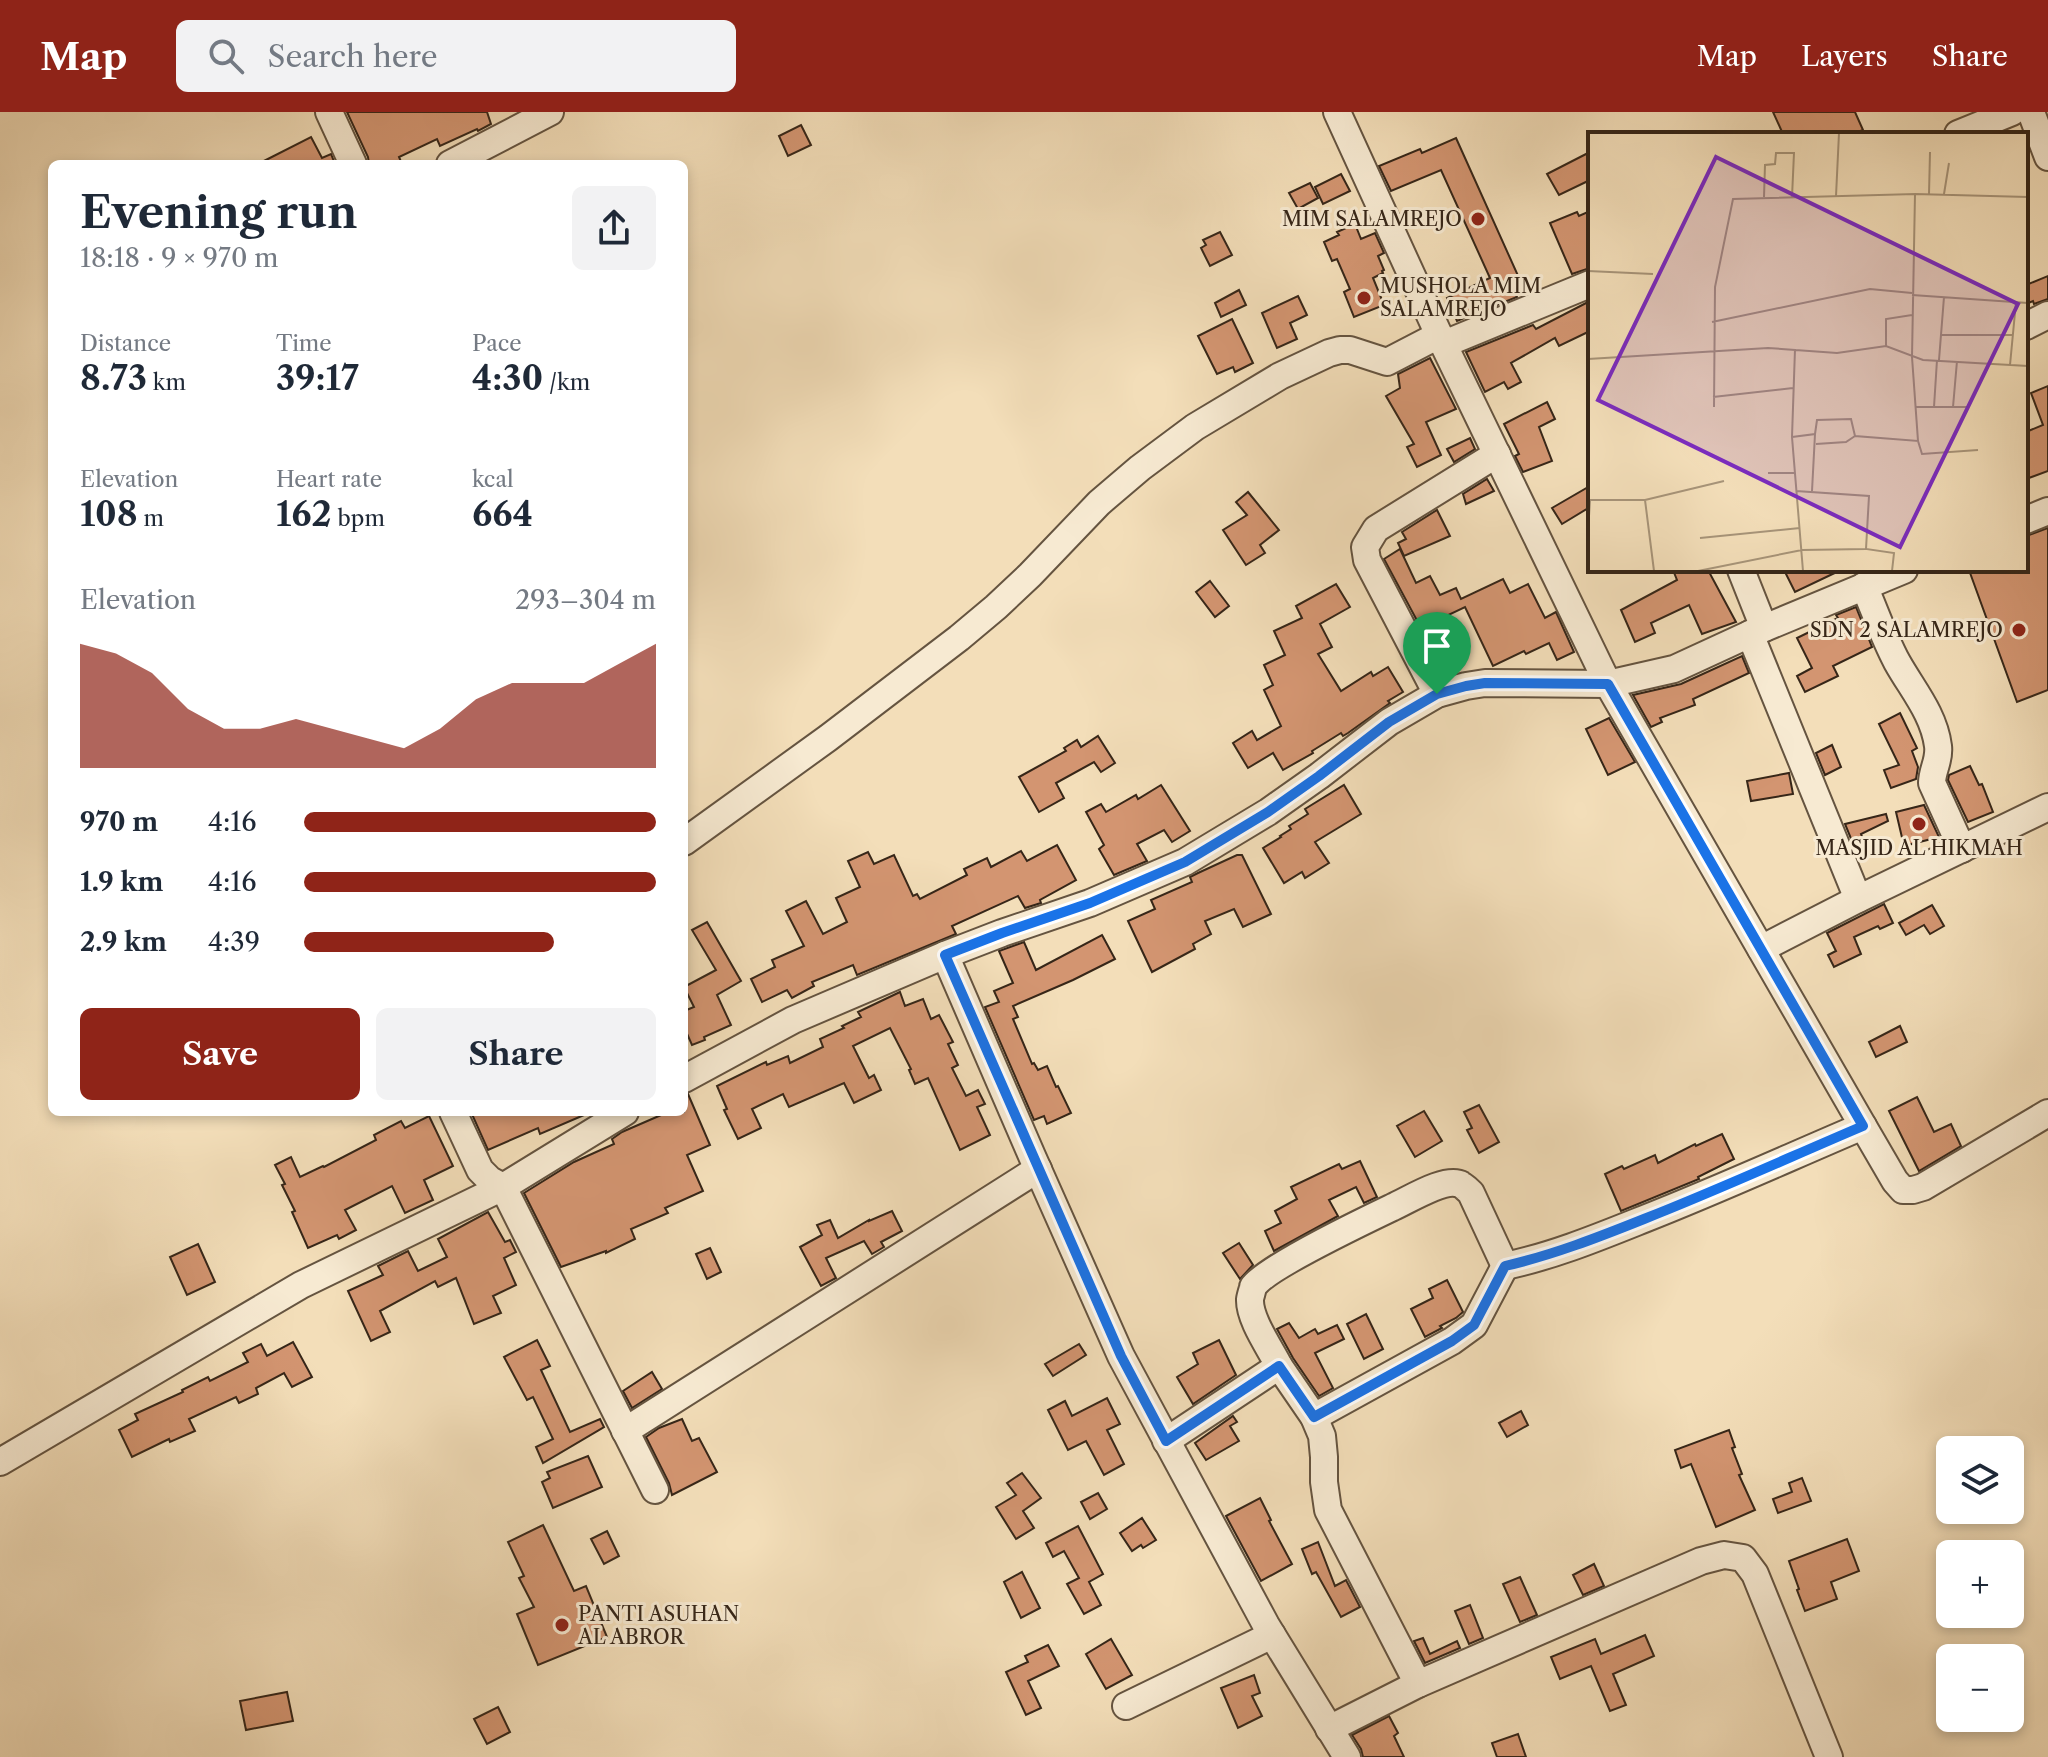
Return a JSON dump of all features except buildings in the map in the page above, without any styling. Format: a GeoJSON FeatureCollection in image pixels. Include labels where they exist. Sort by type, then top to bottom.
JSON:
{"type":"FeatureCollection","features":[{"type":"Feature","properties":{"kind":"street"},"geometry":{"type":"LineString","coordinates":[[329,112],[351,160]]}},
{"type":"Feature","properties":{"kind":"street"},"geometry":{"type":"LineString","coordinates":[[456,160],[520,119],[550,112]]}},
{"type":"Feature","properties":{"kind":"street"},"geometry":{"type":"LineString","coordinates":[[1337,112],[1441,340],[1608,684],[1895,1181],[1903,1190],[1923,1187],[2048,1113]]}},
{"type":"Feature","properties":{"kind":"street"},"geometry":{"type":"LineString","coordinates":[[1963,132],[2012,112]]}},
{"type":"Feature","properties":{"kind":"street"},"geometry":{"type":"LineString","coordinates":[[2031,112],[2048,157]]}},
{"type":"Feature","properties":{"kind":"street"},"geometry":{"type":"LineString","coordinates":[[688,839],[828,738],[968,630],[1030,575],[1099,503],[1195,427],[1280,376],[1329,353],[1350,350],[1387,362],[1588,285]]}},
{"type":"Feature","properties":{"kind":"street"},"geometry":{"type":"LineString","coordinates":[[2028,325],[2048,315]]}},
{"type":"Feature","properties":{"kind":"street"},"geometry":{"type":"LineString","coordinates":[[1437,694],[1367,560],[1365,547],[1376,529],[1497,454]]}},
{"type":"Feature","properties":{"kind":"street"},"geometry":{"type":"LineString","coordinates":[[2028,519],[2048,511]]}},
{"type":"Feature","properties":{"kind":"street"},"geometry":{"type":"LineString","coordinates":[[1742,572],[1757,631],[1858,899]]}},
{"type":"Feature","properties":{"kind":"street"},"geometry":{"type":"LineString","coordinates":[[688,1077],[793,1020],[945,955],[1090,903],[1185,862],[1268,812],[1389,722],[1437,694],[1485,683],[1608,684],[1674,669],[1899,572]]}},
{"type":"Feature","properties":{"kind":"street"},"geometry":{"type":"LineString","coordinates":[[1864,586],[1894,656],[1929,716],[1938,745],[1932,783],[1962,849]]}},
{"type":"Feature","properties":{"kind":"street"},"geometry":{"type":"LineString","coordinates":[[1761,949],[2048,807]]}},
{"type":"Feature","properties":{"kind":"street"},"geometry":{"type":"LineString","coordinates":[[945,955],[1121,1356],[1272,1635],[1347,1757]]}},
{"type":"Feature","properties":{"kind":"street"},"geometry":{"type":"LineString","coordinates":[[455,1116],[480,1170],[503,1187],[655,1490]]}},
{"type":"Feature","properties":{"kind":"street"},"geometry":{"type":"LineString","coordinates":[[0,1462],[301,1285],[503,1187],[618,1116]]}},
{"type":"Feature","properties":{"kind":"street"},"geometry":{"type":"LineString","coordinates":[[1314,1417],[1452,1341],[1474,1325],[1505,1266],[1593,1239],[1863,1126]]}},
{"type":"Feature","properties":{"kind":"street"},"geometry":{"type":"LineString","coordinates":[[625,1431],[1038,1169]]}},
{"type":"Feature","properties":{"kind":"street"},"geometry":{"type":"LineString","coordinates":[[1418,1684],[1328,1510],[1322,1436],[1314,1417],[1279,1366],[1252,1313],[1250,1298],[1254,1286],[1266,1275],[1369,1218],[1452,1182],[1462,1185],[1471,1193],[1505,1266]]}},
{"type":"Feature","properties":{"kind":"street"},"geometry":{"type":"LineString","coordinates":[[1166,1441],[1279,1366]]}},
{"type":"Feature","properties":{"kind":"street"},"geometry":{"type":"LineString","coordinates":[[1329,1729],[1418,1684],[1701,1561],[1724,1555],[1743,1558],[1755,1574],[1829,1757]]}},
{"type":"Feature","properties":{"kind":"street"},"geometry":{"type":"LineString","coordinates":[[1126,1706],[1272,1635]]}},
{"type":"Feature","properties":{"kind":"place","name":"MIM SALAMREJO"},"geometry":{"type":"Point","coordinates":[1478,219]}},
{"type":"Feature","properties":{"kind":"place","name":"MUSHOLA MIM SALAMREJO"},"geometry":{"type":"Point","coordinates":[1364,298]}},
{"type":"Feature","properties":{"kind":"place","name":"SDN 2 SALAMREJO"},"geometry":{"type":"Point","coordinates":[2019,630]}},
{"type":"Feature","properties":{"kind":"place","name":"MASJID AL HIKMAH"},"geometry":{"type":"Point","coordinates":[1919,824]}},
{"type":"Feature","properties":{"kind":"place","name":"PANTI ASUHAN AL ABROR"},"geometry":{"type":"Point","coordinates":[562,1625]}},
{"type":"Feature","properties":{"kind":"route"},"geometry":{"type":"LineString","coordinates":[[1485,683],[1608,684],[1863,1126],[1593,1239],[1505,1266],[1474,1325],[1452,1341],[1314,1417],[1279,1366],[1166,1441],[1121,1356],[945,955],[1090,903],[1185,862],[1268,812],[1389,722],[1437,694],[1485,683]]}}]}
